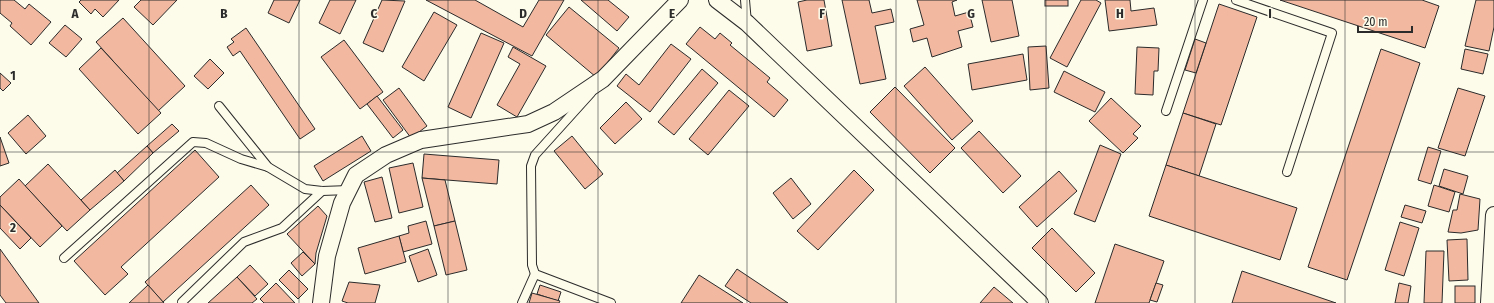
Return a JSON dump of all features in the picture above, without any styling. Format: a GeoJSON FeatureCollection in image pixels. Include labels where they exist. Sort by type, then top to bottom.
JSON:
{"type":"FeatureCollection","features":[{"type":"Feature","properties":{"kind":"street"},"geometry":{"type":"LineString","coordinates":[[321,303],[326,256],[342,203],[356,175],[386,155],[421,140],[528,124],[554,112],[603,79],[680,0]]}},
{"type":"Feature","properties":{"kind":"street"},"geometry":{"type":"LineString","coordinates":[[717,0],[747,23],[1040,303]]}},
{"type":"Feature","properties":{"kind":"street"},"geometry":{"type":"LineString","coordinates":[[1489,303],[1494,215]]}},
{"type":"Feature","properties":{"kind":"lane"},"geometry":{"type":"LineString","coordinates":[[745,0],[747,23]]}},
{"type":"Feature","properties":{"kind":"lane"},"geometry":{"type":"LineString","coordinates":[[1166,111],[1203,0]]}},
{"type":"Feature","properties":{"kind":"lane"},"geometry":{"type":"LineString","coordinates":[[1236,0],[1332,33],[1286,172]]}},
{"type":"Feature","properties":{"kind":"lane"},"geometry":{"type":"LineString","coordinates":[[522,303],[535,274],[532,265],[531,166],[535,155],[574,114],[603,79]]}},
{"type":"Feature","properties":{"kind":"lane"},"geometry":{"type":"LineString","coordinates":[[220,106],[268,167]]}},
{"type":"Feature","properties":{"kind":"lane"},"geometry":{"type":"LineString","coordinates":[[64,258],[193,142],[206,143],[241,159],[268,167],[305,189],[322,191],[349,190]]}},
{"type":"Feature","properties":{"kind":"lane"},"geometry":{"type":"LineString","coordinates":[[182,302],[244,242],[282,228],[322,191]]}},
{"type":"Feature","properties":{"kind":"lane"},"geometry":{"type":"LineString","coordinates":[[535,274],[611,303]]}},
{"type":"Feature","properties":{"kind":"building"},"geometry":{"type":"Polygon","coordinates":[[[0,0],[14,0],[25,9],[29,4],[51,22],[31,45],[10,26],[12,23],[0,13],[0,0]]]}},
{"type":"Feature","properties":{"kind":"building"},"geometry":{"type":"Polygon","coordinates":[[[81,0],[119,0],[103,17],[95,9],[91,14],[79,2],[81,0]]]}},
{"type":"Feature","properties":{"kind":"building"},"geometry":{"type":"Polygon","coordinates":[[[141,0],[177,0],[153,25],[134,7],[141,0]]]}},
{"type":"Feature","properties":{"kind":"building"},"geometry":{"type":"Polygon","coordinates":[[[274,0],[300,0],[289,23],[268,13],[274,0]]]}},
{"type":"Feature","properties":{"kind":"building"},"geometry":{"type":"Polygon","coordinates":[[[330,0],[356,0],[340,34],[319,23],[330,0]]]}},
{"type":"Feature","properties":{"kind":"building"},"geometry":{"type":"Polygon","coordinates":[[[382,0],[405,1],[383,52],[363,43],[382,0]]]}},
{"type":"Feature","properties":{"kind":"building"},"geometry":{"type":"Polygon","coordinates":[[[426,0],[475,0],[523,27],[539,0],[564,0],[532,56],[426,0]]]}},
{"type":"Feature","properties":{"kind":"building"},"geometry":{"type":"Polygon","coordinates":[[[581,0],[608,0],[629,17],[617,31],[581,0]]]}},
{"type":"Feature","properties":{"kind":"building"},"geometry":{"type":"Polygon","coordinates":[[[807,0],[824,0],[832,46],[807,51],[798,2],[807,0]]]}},
{"type":"Feature","properties":{"kind":"building"},"geometry":{"type":"Polygon","coordinates":[[[842,0],[869,0],[872,13],[891,9],[894,22],[875,26],[886,79],[860,84],[842,0]]]}},
{"type":"Feature","properties":{"kind":"building"},"geometry":{"type":"Polygon","coordinates":[[[917,0],[957,0],[952,2],[955,16],[969,12],[973,27],[958,31],[962,47],[932,57],[927,38],[913,42],[910,29],[924,25],[917,0]]]}},
{"type":"Feature","properties":{"kind":"building"},"geometry":{"type":"Polygon","coordinates":[[[982,0],[1012,0],[1019,36],[991,42],[982,0]]]}},
{"type":"Feature","properties":{"kind":"building"},"geometry":{"type":"Polygon","coordinates":[[[1045,0],[1068,0],[1068,6],[1045,6],[1045,0]]]}},
{"type":"Feature","properties":{"kind":"building"},"geometry":{"type":"Polygon","coordinates":[[[1081,0],[1096,0],[1101,3],[1067,67],[1050,58],[1081,0]]]}},
{"type":"Feature","properties":{"kind":"building"},"geometry":{"type":"Polygon","coordinates":[[[1105,0],[1130,0],[1131,11],[1154,8],[1157,25],[1109,31],[1105,0]]]}},
{"type":"Feature","properties":{"kind":"building"},"geometry":{"type":"Polygon","coordinates":[[[1280,0],[1422,0],[1439,6],[1425,48],[1280,0]]]}},
{"type":"Feature","properties":{"kind":"building"},"geometry":{"type":"Polygon","coordinates":[[[1476,0],[1494,0],[1494,27],[1489,51],[1465,46],[1476,0]]]}},
{"type":"Feature","properties":{"kind":"building"},"geometry":{"type":"Polygon","coordinates":[[[1219,4],[1257,17],[1221,125],[1183,113],[1219,4]]]}},
{"type":"Feature","properties":{"kind":"building"},"geometry":{"type":"Polygon","coordinates":[[[569,7],[619,48],[596,77],[546,35],[569,7]]]}},
{"type":"Feature","properties":{"kind":"building"},"geometry":{"type":"Polygon","coordinates":[[[434,12],[457,25],[424,81],[402,67],[434,12]]]}},
{"type":"Feature","properties":{"kind":"building"},"geometry":{"type":"Polygon","coordinates":[[[123,18],[185,86],[158,111],[96,42],[123,18]]]}},
{"type":"Feature","properties":{"kind":"building"},"geometry":{"type":"Polygon","coordinates":[[[65,25],[82,39],[66,57],[49,43],[65,25]]]}},
{"type":"Feature","properties":{"kind":"building"},"geometry":{"type":"Polygon","coordinates":[[[700,27],[715,39],[720,33],[732,43],[730,45],[770,78],[767,82],[788,100],[774,117],[686,44],[700,27]]]}},
{"type":"Feature","properties":{"kind":"building"},"geometry":{"type":"Polygon","coordinates":[[[246,28],[315,129],[300,139],[240,51],[233,56],[227,47],[234,42],[231,39],[246,28]]]}},
{"type":"Feature","properties":{"kind":"building"},"geometry":{"type":"Polygon","coordinates":[[[481,33],[504,43],[471,118],[448,107],[481,33]]]}},
{"type":"Feature","properties":{"kind":"building"},"geometry":{"type":"Polygon","coordinates":[[[1195,39],[1206,43],[1196,73],[1185,70],[1195,39]]]}},
{"type":"Feature","properties":{"kind":"building"},"geometry":{"type":"Polygon","coordinates":[[[344,40],[383,92],[360,109],[321,57],[344,40]]]}},
{"type":"Feature","properties":{"kind":"building"},"geometry":{"type":"Polygon","coordinates":[[[671,44],[691,59],[650,112],[617,86],[626,74],[639,85],[671,44]]]}},
{"type":"Feature","properties":{"kind":"building"},"geometry":{"type":"Polygon","coordinates":[[[1046,46],[1049,88],[1030,90],[1028,47],[1046,46]]]}},
{"type":"Feature","properties":{"kind":"building"},"geometry":{"type":"Polygon","coordinates":[[[513,47],[546,66],[517,117],[497,105],[520,64],[508,57],[513,47]]]}},
{"type":"Feature","properties":{"kind":"building"},"geometry":{"type":"Polygon","coordinates":[[[1137,47],[1159,48],[1158,71],[1154,71],[1153,95],[1135,94],[1137,47]]]}},
{"type":"Feature","properties":{"kind":"building"},"geometry":{"type":"Polygon","coordinates":[[[101,48],[161,113],[138,134],[79,69],[101,48]]]}},
{"type":"Feature","properties":{"kind":"building"},"geometry":{"type":"Polygon","coordinates":[[[1381,49],[1420,63],[1347,280],[1308,267],[1381,49]]]}},
{"type":"Feature","properties":{"kind":"building"},"geometry":{"type":"Polygon","coordinates":[[[1465,49],[1488,54],[1483,74],[1461,69],[1465,49]]]}},
{"type":"Feature","properties":{"kind":"building"},"geometry":{"type":"Polygon","coordinates":[[[1023,54],[1027,80],[972,90],[968,64],[1023,54]]]}},
{"type":"Feature","properties":{"kind":"building"},"geometry":{"type":"Polygon","coordinates":[[[210,59],[224,73],[208,89],[194,76],[210,59]]]}},
{"type":"Feature","properties":{"kind":"building"},"geometry":{"type":"Polygon","coordinates":[[[925,67],[973,121],[952,140],[904,86],[925,67]]]}},
{"type":"Feature","properties":{"kind":"building"},"geometry":{"type":"Polygon","coordinates":[[[702,69],[718,83],[674,135],[658,122],[702,69]]]}},
{"type":"Feature","properties":{"kind":"building"},"geometry":{"type":"Polygon","coordinates":[[[1064,71],[1105,92],[1095,112],[1054,92],[1064,71]]]}},
{"type":"Feature","properties":{"kind":"building"},"geometry":{"type":"Polygon","coordinates":[[[0,73],[11,83],[3,91],[0,88],[0,73]]]}},
{"type":"Feature","properties":{"kind":"building"},"geometry":{"type":"Polygon","coordinates":[[[895,87],[955,148],[930,173],[870,112],[895,87]]]}},
{"type":"Feature","properties":{"kind":"building"},"geometry":{"type":"Polygon","coordinates":[[[399,88],[427,126],[411,138],[383,100],[399,88]]]}},
{"type":"Feature","properties":{"kind":"building"},"geometry":{"type":"Polygon","coordinates":[[[1458,88],[1485,96],[1465,156],[1438,148],[1458,88]]]}},
{"type":"Feature","properties":{"kind":"building"},"geometry":{"type":"Polygon","coordinates":[[[729,90],[749,106],[708,155],[689,139],[729,90]]]}},
{"type":"Feature","properties":{"kind":"building"},"geometry":{"type":"Polygon","coordinates":[[[377,96],[403,130],[393,138],[367,104],[377,96]]]}},
{"type":"Feature","properties":{"kind":"building"},"geometry":{"type":"Polygon","coordinates":[[[1111,98],[1141,126],[1133,134],[1138,138],[1123,153],[1089,121],[1111,98]]]}},
{"type":"Feature","properties":{"kind":"building"},"geometry":{"type":"Polygon","coordinates":[[[626,102],[642,119],[615,144],[600,128],[626,102]]]}},
{"type":"Feature","properties":{"kind":"building"},"geometry":{"type":"Polygon","coordinates":[[[1183,113],[1216,124],[1199,176],[1166,165],[1183,113]]]}},
{"type":"Feature","properties":{"kind":"building"},"geometry":{"type":"Polygon","coordinates":[[[28,115],[46,136],[26,154],[8,133],[28,115]]]}},
{"type":"Feature","properties":{"kind":"building"},"geometry":{"type":"Polygon","coordinates":[[[172,124],[179,131],[153,153],[147,146],[172,124]]]}},
{"type":"Feature","properties":{"kind":"building"},"geometry":{"type":"Polygon","coordinates":[[[979,131],[1021,176],[1003,193],[961,148],[979,131]]]}},
{"type":"Feature","properties":{"kind":"building"},"geometry":{"type":"Polygon","coordinates":[[[362,136],[371,151],[323,181],[314,166],[362,136]]]}},
{"type":"Feature","properties":{"kind":"building"},"geometry":{"type":"Polygon","coordinates":[[[572,136],[603,174],[585,189],[554,151],[572,136]]]}},
{"type":"Feature","properties":{"kind":"building"},"geometry":{"type":"Polygon","coordinates":[[[0,137],[9,163],[0,166],[0,137]]]}},
{"type":"Feature","properties":{"kind":"building"},"geometry":{"type":"Polygon","coordinates":[[[1100,145],[1121,154],[1095,222],[1074,214],[1100,145]]]}},
{"type":"Feature","properties":{"kind":"building"},"geometry":{"type":"Polygon","coordinates":[[[147,146],[153,153],[124,181],[117,173],[147,146]]]}},
{"type":"Feature","properties":{"kind":"building"},"geometry":{"type":"Polygon","coordinates":[[[1428,147],[1441,151],[1431,184],[1418,180],[1428,147]]]}},
{"type":"Feature","properties":{"kind":"building"},"geometry":{"type":"Polygon","coordinates":[[[195,150],[219,177],[121,267],[128,274],[105,295],[74,261],[195,150]]]}},
{"type":"Feature","properties":{"kind":"building"},"geometry":{"type":"Polygon","coordinates":[[[424,154],[499,160],[497,184],[422,178],[424,154]]]}},
{"type":"Feature","properties":{"kind":"building"},"geometry":{"type":"Polygon","coordinates":[[[413,163],[423,207],[399,213],[389,168],[413,163]]]}},
{"type":"Feature","properties":{"kind":"building"},"geometry":{"type":"Polygon","coordinates":[[[48,164],[90,210],[67,231],[25,186],[48,164]]]}},
{"type":"Feature","properties":{"kind":"building"},"geometry":{"type":"Polygon","coordinates":[[[1166,165],[1297,208],[1280,260],[1149,216],[1166,165]]]}},
{"type":"Feature","properties":{"kind":"building"},"geometry":{"type":"Polygon","coordinates":[[[1444,169],[1468,176],[1463,194],[1439,186],[1444,169]]]}},
{"type":"Feature","properties":{"kind":"building"},"geometry":{"type":"Polygon","coordinates":[[[115,170],[124,181],[90,210],[81,200],[115,170]]]}},
{"type":"Feature","properties":{"kind":"building"},"geometry":{"type":"Polygon","coordinates":[[[854,170],[874,190],[818,250],[797,231],[854,170]]]}},
{"type":"Feature","properties":{"kind":"building"},"geometry":{"type":"Polygon","coordinates":[[[1059,171],[1077,191],[1037,227],[1019,207],[1059,171]]]}},
{"type":"Feature","properties":{"kind":"building"},"geometry":{"type":"Polygon","coordinates":[[[382,177],[392,218],[375,222],[364,182],[382,177]]]}},
{"type":"Feature","properties":{"kind":"building"},"geometry":{"type":"Polygon","coordinates":[[[422,178],[445,180],[455,221],[434,226],[422,178]]]}},
{"type":"Feature","properties":{"kind":"building"},"geometry":{"type":"Polygon","coordinates":[[[791,178],[811,204],[793,219],[773,193],[791,178]]]}},
{"type":"Feature","properties":{"kind":"building"},"geometry":{"type":"Polygon","coordinates":[[[19,179],[62,226],[40,247],[0,205],[0,197],[19,179]]]}},
{"type":"Feature","properties":{"kind":"building"},"geometry":{"type":"Polygon","coordinates":[[[251,185],[269,205],[163,302],[145,282],[251,185]]]}},
{"type":"Feature","properties":{"kind":"building"},"geometry":{"type":"Polygon","coordinates":[[[1434,185],[1455,192],[1449,212],[1428,206],[1434,185]]]}},
{"type":"Feature","properties":{"kind":"building"},"geometry":{"type":"Polygon","coordinates":[[[1460,194],[1480,199],[1478,230],[1461,233],[1448,232],[1453,210],[1457,210],[1460,194]]]}},
{"type":"Feature","properties":{"kind":"building"},"geometry":{"type":"Polygon","coordinates":[[[0,205],[31,238],[20,249],[0,228],[0,205]]]}},
{"type":"Feature","properties":{"kind":"building"},"geometry":{"type":"Polygon","coordinates":[[[1405,205],[1426,211],[1422,223],[1401,217],[1405,205]]]}},
{"type":"Feature","properties":{"kind":"building"},"geometry":{"type":"Polygon","coordinates":[[[318,206],[327,216],[316,253],[315,264],[287,234],[318,206]]]}},
{"type":"Feature","properties":{"kind":"building"},"geometry":{"type":"Polygon","coordinates":[[[426,221],[432,244],[403,252],[399,236],[409,233],[408,226],[426,221]]]}},
{"type":"Feature","properties":{"kind":"building"},"geometry":{"type":"Polygon","coordinates":[[[455,221],[467,270],[446,275],[434,226],[455,221]]]}},
{"type":"Feature","properties":{"kind":"building"},"geometry":{"type":"Polygon","coordinates":[[[1400,222],[1419,228],[1404,276],[1385,270],[1400,222]]]}},
{"type":"Feature","properties":{"kind":"building"},"geometry":{"type":"Polygon","coordinates":[[[1052,228],[1095,273],[1076,292],[1032,248],[1052,228]]]}},
{"type":"Feature","properties":{"kind":"building"},"geometry":{"type":"Polygon","coordinates":[[[399,236],[406,262],[365,274],[358,248],[399,236]]]}},
{"type":"Feature","properties":{"kind":"building"},"geometry":{"type":"Polygon","coordinates":[[[1467,239],[1468,280],[1449,281],[1447,240],[1467,239]]]}},
{"type":"Feature","properties":{"kind":"building"},"geometry":{"type":"Polygon","coordinates":[[[1115,244],[1164,261],[1149,303],[1095,303],[1115,244]]]}},
{"type":"Feature","properties":{"kind":"building"},"geometry":{"type":"Polygon","coordinates":[[[0,249],[39,303],[6,303],[0,295],[0,249]]]}},
{"type":"Feature","properties":{"kind":"building"},"geometry":{"type":"Polygon","coordinates":[[[428,249],[437,275],[418,282],[409,256],[428,249]]]}},
{"type":"Feature","properties":{"kind":"building"},"geometry":{"type":"Polygon","coordinates":[[[1426,251],[1444,251],[1442,303],[1424,303],[1426,251]]]}},
{"type":"Feature","properties":{"kind":"building"},"geometry":{"type":"Polygon","coordinates":[[[303,252],[315,264],[302,276],[291,263],[303,252]]]}},
{"type":"Feature","properties":{"kind":"building"},"geometry":{"type":"Polygon","coordinates":[[[250,265],[268,284],[255,296],[237,277],[250,265]]]}},
{"type":"Feature","properties":{"kind":"building"},"geometry":{"type":"Polygon","coordinates":[[[737,269],[788,303],[751,303],[725,286],[737,269]]]}},
{"type":"Feature","properties":{"kind":"building"},"geometry":{"type":"Polygon","coordinates":[[[289,270],[308,289],[298,299],[279,280],[289,270]]]}},
{"type":"Feature","properties":{"kind":"building"},"geometry":{"type":"Polygon","coordinates":[[[1242,271],[1336,303],[1232,303],[1242,271]]]}},
{"type":"Feature","properties":{"kind":"building"},"geometry":{"type":"Polygon","coordinates":[[[699,275],[743,303],[681,303],[699,275]]]}},
{"type":"Feature","properties":{"kind":"building"},"geometry":{"type":"Polygon","coordinates":[[[237,277],[257,299],[252,303],[208,303],[237,277]]]}},
{"type":"Feature","properties":{"kind":"building"},"geometry":{"type":"Polygon","coordinates":[[[349,282],[380,285],[375,303],[348,303],[342,301],[349,282]]]}},
{"type":"Feature","properties":{"kind":"building"},"geometry":{"type":"Polygon","coordinates":[[[276,283],[295,303],[264,303],[260,299],[276,283]]]}},
{"type":"Feature","properties":{"kind":"building"},"geometry":{"type":"Polygon","coordinates":[[[1156,283],[1163,285],[1157,302],[1150,300],[1156,283]]]}},
{"type":"Feature","properties":{"kind":"building"},"geometry":{"type":"Polygon","coordinates":[[[1399,283],[1411,286],[1408,303],[1395,303],[1399,283]]]}},
{"type":"Feature","properties":{"kind":"building"},"geometry":{"type":"Polygon","coordinates":[[[148,285],[164,303],[129,303],[148,285]]]}},
{"type":"Feature","properties":{"kind":"building"},"geometry":{"type":"Polygon","coordinates":[[[540,285],[561,292],[558,301],[537,294],[540,285]]]}},
{"type":"Feature","properties":{"kind":"building"},"geometry":{"type":"Polygon","coordinates":[[[1455,286],[1475,286],[1475,303],[1455,303],[1455,286]]]}},
{"type":"Feature","properties":{"kind":"building"},"geometry":{"type":"Polygon","coordinates":[[[994,287],[1013,303],[980,303],[994,287]]]}},
{"type":"Feature","properties":{"kind":"building"},"geometry":{"type":"Polygon","coordinates":[[[532,293],[560,301],[559,303],[529,303],[532,293]]]}}]}
